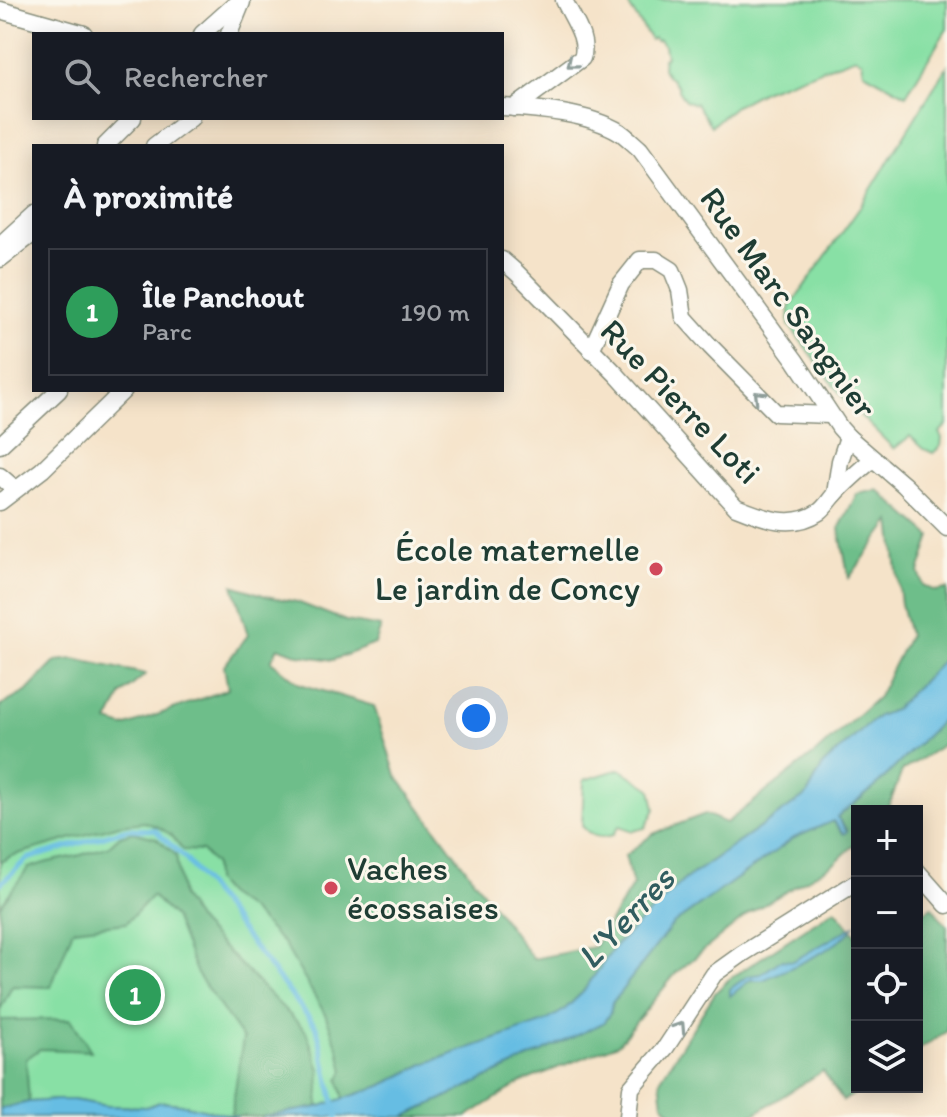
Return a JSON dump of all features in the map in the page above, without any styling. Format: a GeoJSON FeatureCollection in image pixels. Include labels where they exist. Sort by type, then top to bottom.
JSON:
{"type":"FeatureCollection","features":[{"type":"Feature","properties":{"kind":"street"},"geometry":{"type":"LineString","coordinates":[[204,32],[242,0]]}},
{"type":"Feature","properties":{"kind":"street"},"geometry":{"type":"LineString","coordinates":[[230,32],[242,0]]}},
{"type":"Feature","properties":{"kind":"street"},"geometry":{"type":"LineString","coordinates":[[508,107],[582,58],[585,50],[583,41],[564,0]]}},
{"type":"Feature","properties":{"kind":"street"},"geometry":{"type":"LineString","coordinates":[[0,10],[77,32]]}},
{"type":"Feature","properties":{"kind":"street","name":"Rue Marc Sangnier"},"geometry":{"type":"LineString","coordinates":[[508,107],[583,117],[623,134],[640,149],[795,360],[830,415],[848,437],[904,485],[947,528]]}},
{"type":"Feature","properties":{"kind":"street"},"geometry":{"type":"LineString","coordinates":[[107,144],[131,120]]}},
{"type":"Feature","properties":{"kind":"street"},"geometry":{"type":"LineString","coordinates":[[157,144],[188,120]]}},
{"type":"Feature","properties":{"kind":"street"},"geometry":{"type":"LineString","coordinates":[[0,245],[32,216]]}},
{"type":"Feature","properties":{"kind":"street"},"geometry":{"type":"LineString","coordinates":[[0,259],[32,235]]}},
{"type":"Feature","properties":{"kind":"street"},"geometry":{"type":"LineString","coordinates":[[591,350],[621,284],[640,260],[656,260],[672,270],[680,290],[684,317],[776,413],[830,415]]}},
{"type":"Feature","properties":{"kind":"street","name":"Rue Pierre Loti"},"geometry":{"type":"LineString","coordinates":[[504,262],[591,350],[736,507],[762,518],[788,522],[805,519],[822,510],[873,459]]}},
{"type":"Feature","properties":{"kind":"street"},"geometry":{"type":"LineString","coordinates":[[0,445],[57,392]]}},
{"type":"Feature","properties":{"kind":"street"},"geometry":{"type":"LineString","coordinates":[[0,502],[42,470],[122,392]]}},
{"type":"Feature","properties":{"kind":"street"},"geometry":{"type":"LineString","coordinates":[[835,494],[840,461],[848,437]]}},
{"type":"Feature","properties":{"kind":"street"},"geometry":{"type":"LineString","coordinates":[[0,476],[15,489]]}},
{"type":"Feature","properties":{"kind":"street"},"geometry":{"type":"LineString","coordinates":[[922,877],[947,905]]}},
{"type":"Feature","properties":{"kind":"street"},"geometry":{"type":"LineString","coordinates":[[628,1117],[631,1088],[666,1047],[714,974],[851,886]]}},
{"type":"Feature","properties":{"kind":"green space"},"geometry":{"type":"Polygon","coordinates":[[[625,0],[947,0],[947,29],[906,95],[864,72],[862,61],[856,57],[763,91],[735,106],[711,126],[696,103],[685,101],[663,68],[666,57],[664,46],[659,40],[651,40],[625,0]]]}},
{"type":"Feature","properties":{"kind":"green space"},"geometry":{"type":"Polygon","coordinates":[[[947,66],[947,425],[939,433],[941,446],[933,453],[910,436],[894,449],[845,400],[789,325],[790,306],[859,209],[947,66]]]}},
{"type":"Feature","properties":{"kind":"green space"},"geometry":{"type":"Polygon","coordinates":[[[878,490],[931,536],[919,572],[923,585],[935,591],[947,589],[947,654],[944,659],[894,710],[878,716],[823,765],[807,795],[684,880],[617,945],[582,993],[563,1011],[545,1022],[424,1064],[381,1086],[344,1099],[339,1080],[344,1071],[325,1014],[284,944],[250,910],[226,894],[215,881],[214,864],[202,851],[183,850],[171,835],[145,822],[119,825],[11,856],[0,862],[0,706],[26,692],[56,661],[74,659],[146,674],[122,694],[108,722],[124,727],[228,689],[224,666],[248,635],[233,585],[297,602],[346,621],[381,627],[375,644],[333,660],[299,655],[278,647],[271,661],[300,684],[374,706],[396,775],[533,959],[594,947],[633,885],[625,856],[653,834],[705,814],[726,823],[817,752],[878,697],[909,635],[901,604],[891,521],[849,578],[839,529],[857,494],[878,490]]]}},
{"type":"Feature","properties":{"kind":"green space"},"geometry":{"type":"Polygon","coordinates":[[[947,715],[947,742],[902,771],[889,805],[852,805],[874,788],[947,715]]]}},
{"type":"Feature","properties":{"kind":"green space"},"geometry":{"type":"Polygon","coordinates":[[[186,732],[372,1091],[318,1107],[263,1117],[231,1116],[160,1102],[146,1107],[56,1100],[0,1109],[0,862],[186,732]]]}},
{"type":"Feature","properties":{"kind":"green space"},"geometry":{"type":"Polygon","coordinates":[[[620,769],[651,789],[655,809],[645,828],[633,831],[619,826],[613,835],[596,836],[582,826],[584,780],[620,769]]]}},
{"type":"Feature","properties":{"kind":"green space"},"geometry":{"type":"Polygon","coordinates":[[[851,806],[851,848],[836,862],[748,914],[676,973],[618,1044],[522,1082],[466,1117],[404,1117],[603,1023],[612,1003],[673,924],[794,838],[833,821],[843,833],[847,830],[837,817],[851,806]]]}},
{"type":"Feature","properties":{"kind":"green space"},"geometry":{"type":"Polygon","coordinates":[[[133,832],[156,838],[176,855],[182,897],[200,924],[306,1031],[320,1070],[318,1107],[263,1117],[231,1116],[243,1039],[197,974],[174,917],[152,896],[126,923],[73,929],[51,987],[12,986],[0,1010],[0,906],[28,868],[109,846],[120,836],[133,832]]]}},
{"type":"Feature","properties":{"kind":"green space"},"geometry":{"type":"Polygon","coordinates":[[[932,907],[947,926],[947,1031],[923,1047],[923,949],[923,912],[932,907]]]}},
{"type":"Feature","properties":{"kind":"green space"},"geometry":{"type":"Polygon","coordinates":[[[835,909],[851,929],[851,1093],[855,1093],[843,1101],[823,1071],[754,1114],[742,1117],[677,1117],[663,1104],[660,1080],[715,993],[728,980],[835,909]]]}},
{"type":"Feature","properties":{"kind":"green space"},"geometry":{"type":"Polygon","coordinates":[[[71,1019],[91,1051],[40,1049],[26,1059],[29,1102],[0,1109],[0,1020],[71,1019]]]}},
{"type":"Feature","properties":{"kind":"water"},"geometry":{"type":"Polygon","coordinates":[[[947,654],[947,715],[874,788],[837,817],[847,831],[844,834],[833,821],[794,838],[673,924],[612,1003],[603,1023],[404,1117],[263,1117],[318,1107],[381,1086],[424,1064],[544,1022],[563,1011],[582,993],[616,945],[684,880],[807,795],[823,765],[878,716],[894,710],[947,654]]]}},
{"type":"Feature","properties":{"kind":"water"},"geometry":{"type":"Polygon","coordinates":[[[851,928],[826,950],[763,980],[750,980],[730,996],[730,989],[748,976],[761,974],[781,960],[793,961],[851,928]]]}},
{"type":"Feature","properties":{"kind":"water"},"geometry":{"type":"Polygon","coordinates":[[[56,1100],[146,1107],[160,1102],[238,1117],[0,1117],[0,1109],[56,1100]]]}},
{"type":"Feature","properties":{"kind":"waterway"},"geometry":{"type":"LineString","coordinates":[[0,884],[27,859],[128,829],[155,830],[185,858],[317,1028],[337,1117]]}},
{"type":"Feature","properties":{"kind":"place","name":"École maternelle Le jardin de Concy"},"geometry":{"type":"Point","coordinates":[656,569]}},
{"type":"Feature","properties":{"kind":"place","name":"Vaches écossaises"},"geometry":{"type":"Point","coordinates":[331,888]}},
{"type":"Feature","properties":{"kind":"place","name":"Île Panchout"},"geometry":{"type":"Point","coordinates":[135,995]}},
{"type":"Feature","properties":{"kind":"water label","name":"L'Yerres"},"geometry":{"type":"Point","coordinates":[625,917]}}]}
